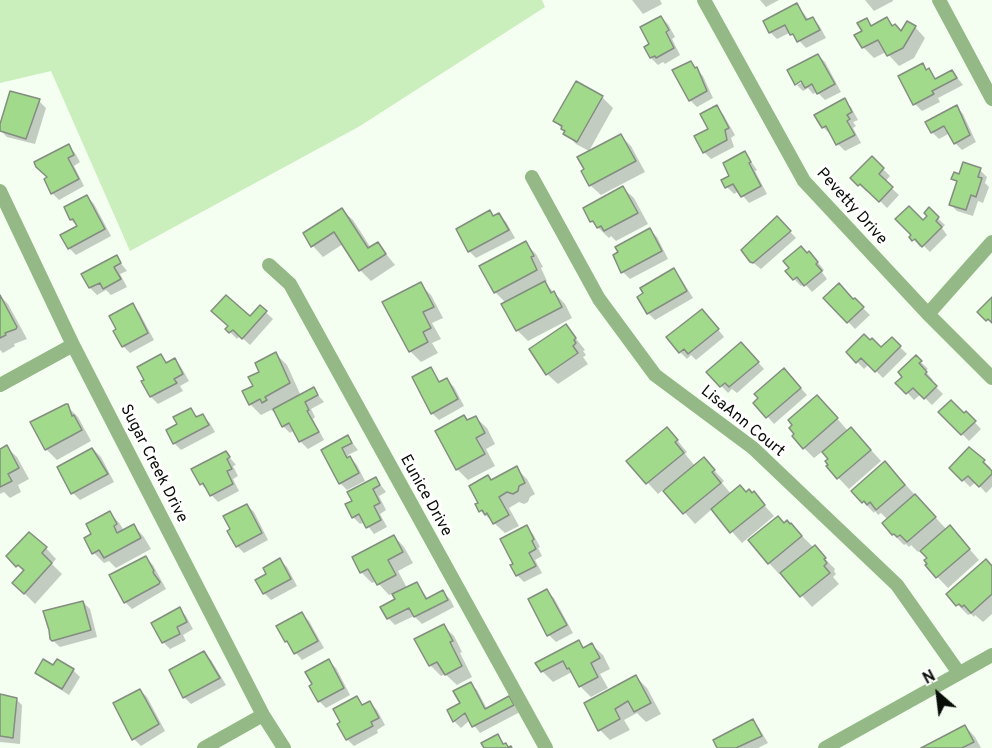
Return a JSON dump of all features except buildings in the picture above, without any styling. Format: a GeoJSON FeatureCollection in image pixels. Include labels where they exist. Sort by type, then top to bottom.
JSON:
{"type":"FeatureCollection","features":[{"type":"Feature","properties":{"kind":"street","name":"Pevetty Drive"},"geometry":{"type":"LineString","coordinates":[[704,0],[804,181],[928,314],[992,378]]}},
{"type":"Feature","properties":{"kind":"street"},"geometry":{"type":"LineString","coordinates":[[939,0],[992,99]]}},
{"type":"Feature","properties":{"kind":"street","name":"LisaAnn Court"},"geometry":{"type":"LineString","coordinates":[[532,177],[599,299],[655,375],[753,448],[897,585],[959,673]]}},
{"type":"Feature","properties":{"kind":"street","name":"Sugar Creek Drive"},"geometry":{"type":"LineString","coordinates":[[0,191],[73,345],[263,715],[284,748]]}},
{"type":"Feature","properties":{"kind":"street"},"geometry":{"type":"LineString","coordinates":[[928,314],[992,242]]}},
{"type":"Feature","properties":{"kind":"street","name":"Eunice Drive"},"geometry":{"type":"LineString","coordinates":[[268,265],[290,284],[546,748]]}},
{"type":"Feature","properties":{"kind":"street"},"geometry":{"type":"LineString","coordinates":[[0,385],[73,345]]}},
{"type":"Feature","properties":{"kind":"street"},"geometry":{"type":"LineString","coordinates":[[825,748],[992,655]]}},
{"type":"Feature","properties":{"kind":"street"},"geometry":{"type":"LineString","coordinates":[[204,748],[263,715]]}},
{"type":"Feature","properties":{"kind":"green space"},"geometry":{"type":"Polygon","coordinates":[[[0,0],[542,0],[545,7],[360,126],[130,251],[51,71],[0,83],[0,0]]]}}]}
